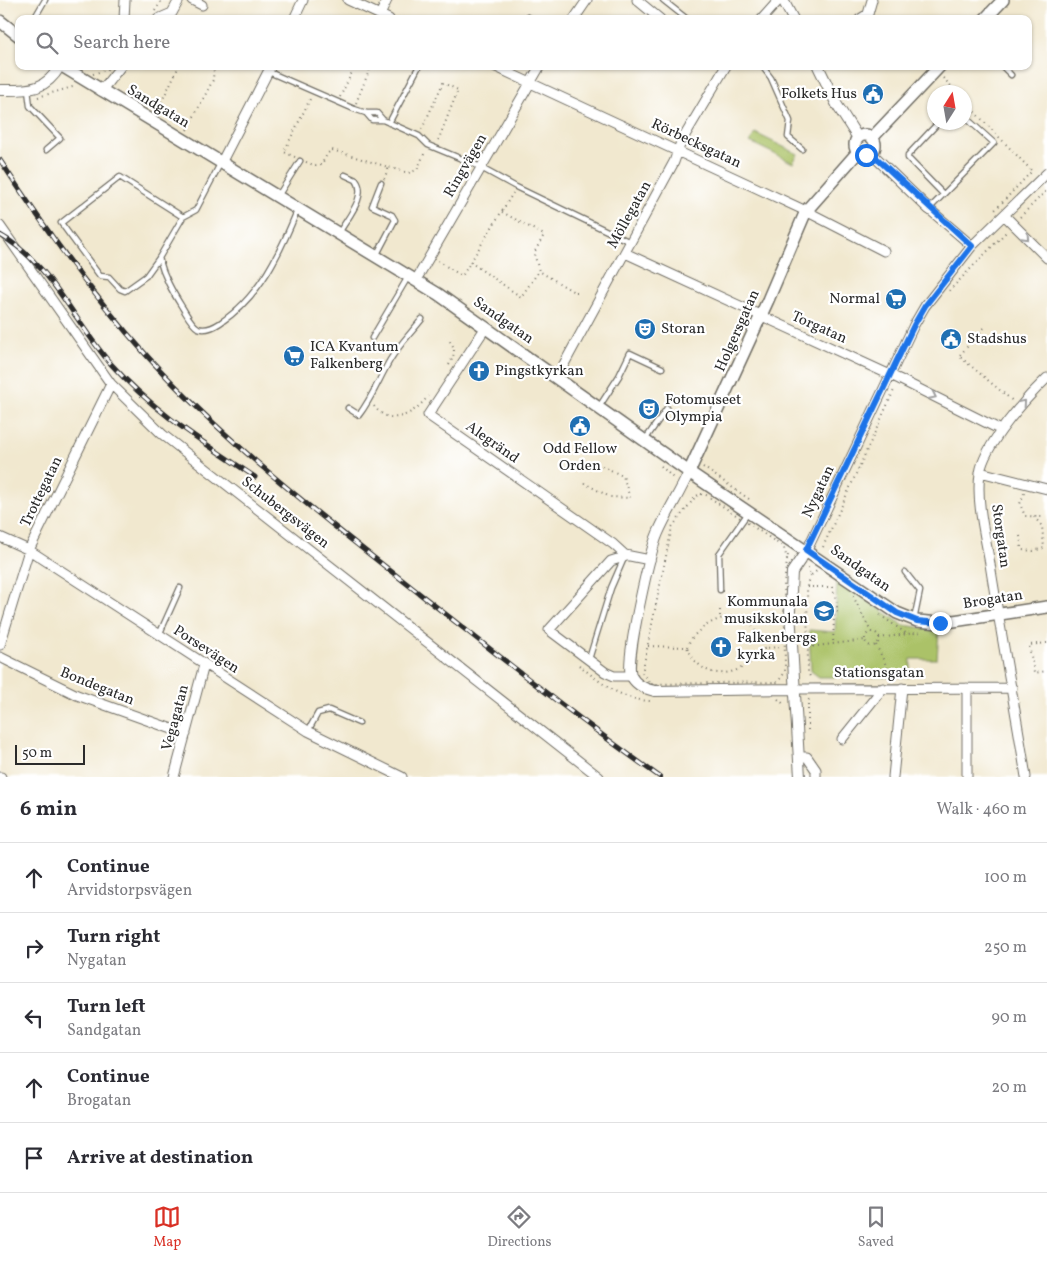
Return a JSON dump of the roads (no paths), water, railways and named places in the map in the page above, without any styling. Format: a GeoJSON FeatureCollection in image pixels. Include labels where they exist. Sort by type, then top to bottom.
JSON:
{"type":"FeatureCollection","features":[{"type":"Feature","properties":{"kind":"main road"},"geometry":{"type":"LineString","coordinates":[[989,15],[1003,0]]}},
{"type":"Feature","properties":{"kind":"main road"},"geometry":{"type":"LineString","coordinates":[[0,21],[15,33]]}},
{"type":"Feature","properties":{"kind":"main road","name":"Sandgatan"},"geometry":{"type":"LineString","coordinates":[[67,70],[412,278],[486,327],[689,472],[893,610],[914,620]]}},
{"type":"Feature","properties":{"kind":"main road"},"geometry":{"type":"LineString","coordinates":[[872,138],[942,70]]}},
{"type":"Feature","properties":{"kind":"main road"},"geometry":{"type":"LineString","coordinates":[[865,135],[872,138],[875,145],[871,153],[864,155],[858,152],[855,145],[858,138],[865,135]]}},
{"type":"Feature","properties":{"kind":"main road","name":"Holgersgatan"},"geometry":{"type":"LineString","coordinates":[[689,472],[761,316],[806,211],[858,152]]}},
{"type":"Feature","properties":{"kind":"main road","name":"Brogatan"},"geometry":{"type":"LineString","coordinates":[[914,620],[940,623],[997,616],[1047,607]]}},
{"type":"Feature","properties":{"kind":"street"},"geometry":{"type":"LineString","coordinates":[[124,15],[125,0]]}},
{"type":"Feature","properties":{"kind":"street"},"geometry":{"type":"LineString","coordinates":[[167,15],[172,13],[179,0]]}},
{"type":"Feature","properties":{"kind":"street"},"geometry":{"type":"LineString","coordinates":[[192,0],[202,5]]}},
{"type":"Feature","properties":{"kind":"street"},"geometry":{"type":"LineString","coordinates":[[296,15],[303,0]]}},
{"type":"Feature","properties":{"kind":"street"},"geometry":{"type":"LineString","coordinates":[[348,0],[381,15]]}},
{"type":"Feature","properties":{"kind":"street"},"geometry":{"type":"LineString","coordinates":[[385,15],[387,0]]}},
{"type":"Feature","properties":{"kind":"street"},"geometry":{"type":"LineString","coordinates":[[577,15],[587,0]]}},
{"type":"Feature","properties":{"kind":"street"},"geometry":{"type":"LineString","coordinates":[[637,0],[655,15]]}},
{"type":"Feature","properties":{"kind":"street"},"geometry":{"type":"LineString","coordinates":[[766,15],[779,0]]}},
{"type":"Feature","properties":{"kind":"street"},"geometry":{"type":"LineString","coordinates":[[783,0],[791,15]]}},
{"type":"Feature","properties":{"kind":"street"},"geometry":{"type":"LineString","coordinates":[[866,15],[872,0]]}},
{"type":"Feature","properties":{"kind":"street"},"geometry":{"type":"LineString","coordinates":[[0,90],[28,90],[50,81],[58,70]]}},
{"type":"Feature","properties":{"kind":"street"},"geometry":{"type":"LineString","coordinates":[[101,91],[118,70]]}},
{"type":"Feature","properties":{"kind":"street"},"geometry":{"type":"LineString","coordinates":[[221,163],[269,70]]}},
{"type":"Feature","properties":{"kind":"street","name":"Rörbecksgatan"},"geometry":{"type":"LineString","coordinates":[[503,70],[806,211],[884,251]]}},
{"type":"Feature","properties":{"kind":"street","name":"Ringvägen"},"geometry":{"type":"LineString","coordinates":[[412,278],[430,256],[538,70]]}},
{"type":"Feature","properties":{"kind":"street","name":"Möllegatan"},"geometry":{"type":"LineString","coordinates":[[556,377],[625,253],[679,151],[681,142],[721,70]]}},
{"type":"Feature","properties":{"kind":"street"},"geometry":{"type":"LineString","coordinates":[[820,70],[837,105],[858,138]]}},
{"type":"Feature","properties":{"kind":"street"},"geometry":{"type":"LineString","coordinates":[[871,153],[929,208],[974,244]]}},
{"type":"Feature","properties":{"kind":"street","name":"Nygatan"},"geometry":{"type":"LineString","coordinates":[[800,777],[790,611],[791,578],[925,306],[974,244],[1045,179]]}},
{"type":"Feature","properties":{"kind":"street"},"geometry":{"type":"LineString","coordinates":[[1004,215],[1047,258]]}},
{"type":"Feature","properties":{"kind":"street","name":"Schubergsvägen"},"geometry":{"type":"LineString","coordinates":[[0,226],[111,384],[162,434],[599,777]]}},
{"type":"Feature","properties":{"kind":"street","name":"Torgatan"},"geometry":{"type":"LineString","coordinates":[[625,253],[899,379],[1001,430]]}},
{"type":"Feature","properties":{"kind":"street","name":"Alegränd"},"geometry":{"type":"LineString","coordinates":[[486,327],[428,415],[613,544],[625,556]]}},
{"type":"Feature","properties":{"kind":"street","name":"Storgatan"},"geometry":{"type":"LineString","coordinates":[[1026,777],[1012,688],[997,616],[981,509],[980,472],[1001,430],[1020,406],[1047,378]]}},
{"type":"Feature","properties":{"kind":"street","name":"Trottegatan"},"geometry":{"type":"LineString","coordinates":[[0,645],[29,550],[111,384]]}},
{"type":"Feature","properties":{"kind":"street","name":"Holgersgatan"},"geometry":{"type":"LineString","coordinates":[[631,676],[630,658],[657,534],[689,472]]}},
{"type":"Feature","properties":{"kind":"street"},"geometry":{"type":"LineString","coordinates":[[980,472],[1047,489]]}},
{"type":"Feature","properties":{"kind":"street","name":"Porsevägen"},"geometry":{"type":"LineString","coordinates":[[0,537],[29,550],[308,731],[402,777]]}},
{"type":"Feature","properties":{"kind":"street"},"geometry":{"type":"LineString","coordinates":[[631,676],[614,676],[549,630],[611,561],[625,556],[650,560]]}},
{"type":"Feature","properties":{"kind":"street","name":"Bondegatan"},"geometry":{"type":"LineString","coordinates":[[0,658],[77,696],[186,734]]}},
{"type":"Feature","properties":{"kind":"street","name":"Vegagatan"},"geometry":{"type":"LineString","coordinates":[[174,777],[204,665]]}},
{"type":"Feature","properties":{"kind":"street","name":"Stationsgatan"},"geometry":{"type":"LineString","coordinates":[[631,676],[637,684],[655,691],[1012,688]]}},
{"type":"Feature","properties":{"kind":"street"},"geometry":{"type":"LineString","coordinates":[[842,739],[883,688]]}},
{"type":"Feature","properties":{"kind":"street"},"geometry":{"type":"LineString","coordinates":[[893,777],[902,688]]}},
{"type":"Feature","properties":{"kind":"street"},"geometry":{"type":"LineString","coordinates":[[967,688],[967,777]]}},
{"type":"Feature","properties":{"kind":"street"},"geometry":{"type":"LineString","coordinates":[[799,757],[808,757],[816,770],[816,777]]}},
{"type":"Feature","properties":{"kind":"lane"},"geometry":{"type":"LineString","coordinates":[[37,15],[46,0]]}},
{"type":"Feature","properties":{"kind":"lane"},"geometry":{"type":"LineString","coordinates":[[663,0],[682,15]]}},
{"type":"Feature","properties":{"kind":"lane"},"geometry":{"type":"LineString","coordinates":[[272,70],[313,92],[366,113],[376,113],[383,120],[419,136],[428,145],[480,167],[516,187],[630,242]]}},
{"type":"Feature","properties":{"kind":"lane"},"geometry":{"type":"LineString","coordinates":[[389,123],[417,70]]}},
{"type":"Feature","properties":{"kind":"lane"},"geometry":{"type":"LineString","coordinates":[[765,70],[771,78],[790,121],[788,136],[802,148]]}},
{"type":"Feature","properties":{"kind":"lane"},"geometry":{"type":"LineString","coordinates":[[1006,70],[1011,75]]}},
{"type":"Feature","properties":{"kind":"lane"},"geometry":{"type":"LineString","coordinates":[[28,90],[30,106],[60,138],[46,150]]}},
{"type":"Feature","properties":{"kind":"lane"},"geometry":{"type":"LineString","coordinates":[[366,113],[372,120],[383,120]]}},
{"type":"Feature","properties":{"kind":"lane"},"geometry":{"type":"LineString","coordinates":[[929,208],[994,143],[972,123]]}},
{"type":"Feature","properties":{"kind":"lane"},"geometry":{"type":"LineString","coordinates":[[931,130],[908,155],[908,158],[943,194]]}},
{"type":"Feature","properties":{"kind":"lane"},"geometry":{"type":"LineString","coordinates":[[277,197],[300,160]]}},
{"type":"Feature","properties":{"kind":"lane"},"geometry":{"type":"LineString","coordinates":[[183,217],[120,177],[61,223],[100,276],[109,277],[120,289],[126,291],[146,276],[183,217],[196,210],[221,163]]}},
{"type":"Feature","properties":{"kind":"lane"},"geometry":{"type":"LineString","coordinates":[[338,235],[358,200],[360,190],[356,180],[345,175]]}},
{"type":"Feature","properties":{"kind":"lane"},"geometry":{"type":"LineString","coordinates":[[376,257],[395,220],[392,215],[372,206],[381,183]]}},
{"type":"Feature","properties":{"kind":"lane"},"geometry":{"type":"LineString","coordinates":[[159,258],[163,273],[171,289],[194,325],[201,329],[208,329],[237,312],[254,294],[287,236],[298,210]]}},
{"type":"Feature","properties":{"kind":"lane"},"geometry":{"type":"LineString","coordinates":[[372,338],[412,278]]}},
{"type":"Feature","properties":{"kind":"lane"},"geometry":{"type":"LineString","coordinates":[[348,408],[359,415],[373,397],[378,380],[391,358],[422,319]]}},
{"type":"Feature","properties":{"kind":"lane"},"geometry":{"type":"LineString","coordinates":[[599,407],[619,376],[630,353],[662,368]]}},
{"type":"Feature","properties":{"kind":"lane"},"geometry":{"type":"LineString","coordinates":[[645,440],[667,408]]}},
{"type":"Feature","properties":{"kind":"lane"},"geometry":{"type":"LineString","coordinates":[[720,590],[719,554],[748,512]]}},
{"type":"Feature","properties":{"kind":"lane"},"geometry":{"type":"LineString","coordinates":[[589,660],[611,588],[625,556]]}},
{"type":"Feature","properties":{"kind":"lane"},"geometry":{"type":"LineString","coordinates":[[905,572],[920,591],[914,620]]}},
{"type":"Feature","properties":{"kind":"lane"},"geometry":{"type":"LineString","coordinates":[[159,635],[180,588]]}},
{"type":"Feature","properties":{"kind":"lane"},"geometry":{"type":"LineString","coordinates":[[308,731],[318,713],[329,710],[359,723]]}},
{"type":"Feature","properties":{"kind":"railway"},"geometry":{"type":"LineString","coordinates":[[0,160],[52,237],[108,310],[148,357],[211,421],[279,481],[349,538],[539,687],[660,777]]}},
{"type":"Feature","properties":{"kind":"railway"},"geometry":{"type":"LineString","coordinates":[[0,235],[34,261],[61,294],[98,348],[128,381],[162,412],[255,477]]}},
{"type":"Feature","properties":{"kind":"place","name":"Folkets Hus"},"geometry":{"type":"Point","coordinates":[873,94]}},
{"type":"Feature","properties":{"kind":"place","name":"Normal"},"geometry":{"type":"Point","coordinates":[896,299]}},
{"type":"Feature","properties":{"kind":"place","name":"Storan"},"geometry":{"type":"Point","coordinates":[645,329]}},
{"type":"Feature","properties":{"kind":"place","name":"Stadshus"},"geometry":{"type":"Point","coordinates":[951,339]}},
{"type":"Feature","properties":{"kind":"place","name":"ICA Kvantum Falkenberg"},"geometry":{"type":"Point","coordinates":[294,356]}},
{"type":"Feature","properties":{"kind":"place","name":"Pingstkyrkan"},"geometry":{"type":"Point","coordinates":[479,371]}},
{"type":"Feature","properties":{"kind":"place","name":"Fotomuseet Olympia"},"geometry":{"type":"Point","coordinates":[649,409]}},
{"type":"Feature","properties":{"kind":"place","name":"Odd Fellow Orden"},"geometry":{"type":"Point","coordinates":[580,426]}},
{"type":"Feature","properties":{"kind":"place","name":"Kommunala musikskolan"},"geometry":{"type":"Point","coordinates":[824,611]}},
{"type":"Feature","properties":{"kind":"place","name":"Falkenbergs kyrka"},"geometry":{"type":"Point","coordinates":[721,647]}}]}
